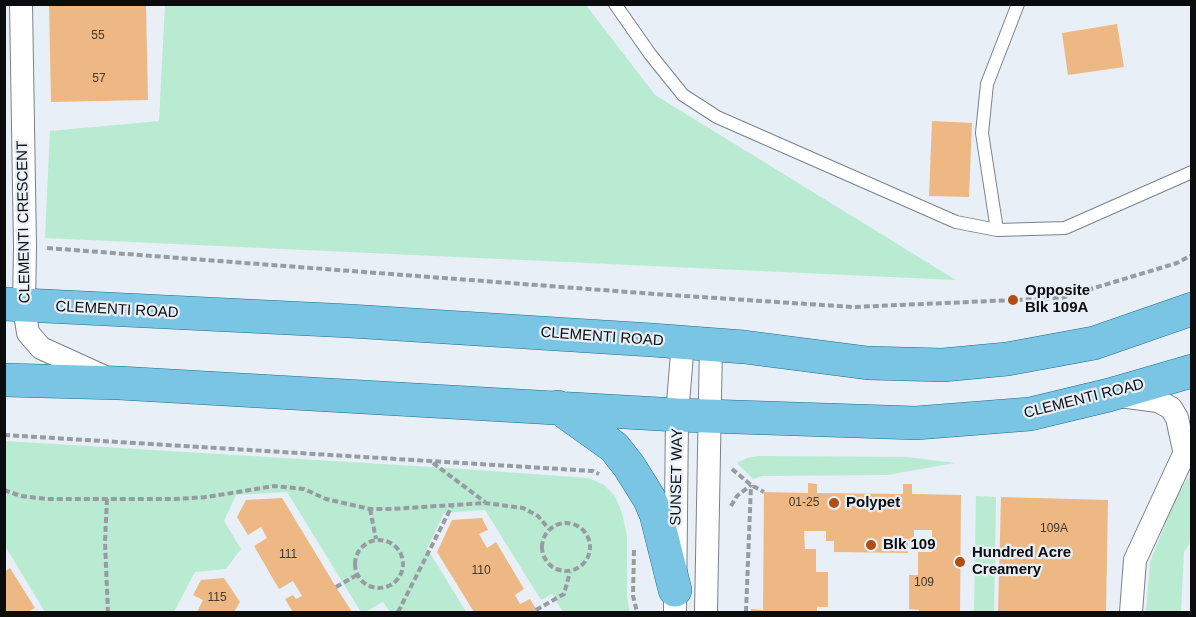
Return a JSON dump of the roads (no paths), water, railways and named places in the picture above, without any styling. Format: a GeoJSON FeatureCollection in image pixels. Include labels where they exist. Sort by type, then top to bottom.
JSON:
{"type":"FeatureCollection","features":[{"type":"Feature","properties":{"kind":"main road","name":"CLEMENTI ROAD"},"geometry":{"type":"LineString","coordinates":[[14,305],[350,321],[744,347],[868,363],[943,365],[1007,359],[1094,344],[1191,309]]}},
{"type":"Feature","properties":{"kind":"main road","name":"CLEMENTI ROAD"},"geometry":{"type":"LineString","coordinates":[[4,380],[119,383],[677,415],[916,423],[1030,414],[1109,395],[1191,371]]}},
{"type":"Feature","properties":{"kind":"main road"},"geometry":{"type":"LineString","coordinates":[[557,407],[614,447],[649,498],[656,514],[675,601]]}},
{"type":"Feature","properties":{"kind":"street","name":"CLEMENTI CRESCENT"},"geometry":{"type":"LineString","coordinates":[[21,4],[25,246],[14,305],[28,333],[41,348],[119,383]]}},
{"type":"Feature","properties":{"kind":"street","name":"SUNSET WAY"},"geometry":{"type":"LineString","coordinates":[[675,601],[677,415],[697,344]]}},
{"type":"Feature","properties":{"kind":"street","name":"SUNSET WAY"},"geometry":{"type":"LineString","coordinates":[[697,344],[710,416],[706,612]]}},
{"type":"Feature","properties":{"kind":"street"},"geometry":{"type":"LineString","coordinates":[[1109,395],[1158,401],[1171,408],[1188,444],[1135,560],[1131,612]]}},
{"type":"Feature","properties":{"kind":"lane"},"geometry":{"type":"LineString","coordinates":[[615,4],[650,54],[683,95],[717,117],[956,222],[997,230],[1065,228],[1191,172]]}},
{"type":"Feature","properties":{"kind":"lane"},"geometry":{"type":"LineString","coordinates":[[997,230],[982,133],[987,84],[1018,4]]}},
{"type":"Feature","properties":{"kind":"place","name":"Opposite Blk 109A"},"geometry":{"type":"Point","coordinates":[1013,300]}},
{"type":"Feature","properties":{"kind":"place","name":"Polypet"},"geometry":{"type":"Point","coordinates":[834,503]}},
{"type":"Feature","properties":{"kind":"place","name":"Blk 109"},"geometry":{"type":"Point","coordinates":[871,545]}},
{"type":"Feature","properties":{"kind":"place","name":"Hundred Acre Creamery"},"geometry":{"type":"Point","coordinates":[960,562]}}]}
